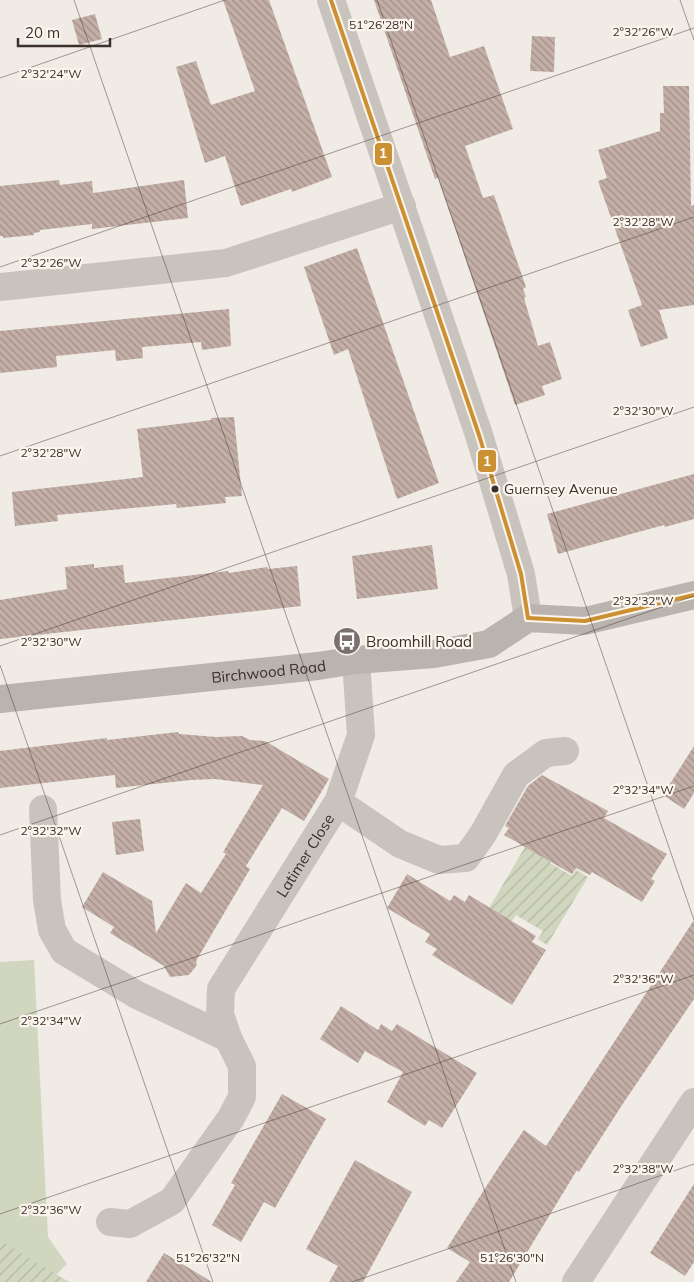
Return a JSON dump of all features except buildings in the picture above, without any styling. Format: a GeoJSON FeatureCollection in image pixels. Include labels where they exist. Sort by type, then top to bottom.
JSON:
{"type":"FeatureCollection","features":[{"type":"Feature","properties":{"kind":"street"},"geometry":{"type":"LineString","coordinates":[[331,0],[482,444],[521,574],[528,618],[585,621],[694,595]]}},
{"type":"Feature","properties":{"kind":"street"},"geometry":{"type":"LineString","coordinates":[[0,287],[226,263],[402,206]]}},
{"type":"Feature","properties":{"kind":"street","name":"Birchwood Road"},"geometry":{"type":"LineString","coordinates":[[0,699],[318,666],[356,660],[434,654],[489,644],[528,618]]}},
{"type":"Feature","properties":{"kind":"street","name":"Latimer Close"},"geometry":{"type":"LineString","coordinates":[[110,1222],[130,1224],[172,1201],[231,1118],[242,1097],[242,1066],[228,1038],[220,1014],[221,989],[338,802],[361,735],[356,660]]}},
{"type":"Feature","properties":{"kind":"street"},"geometry":{"type":"LineString","coordinates":[[338,802],[400,844],[439,860],[466,858],[483,834],[516,776],[546,753],[565,751]]}},
{"type":"Feature","properties":{"kind":"street"},"geometry":{"type":"LineString","coordinates":[[43,809],[47,900],[52,930],[64,951],[137,995],[228,1038]]}},
{"type":"Feature","properties":{"kind":"street"},"geometry":{"type":"LineString","coordinates":[[576,1282],[694,1102]]}},
{"type":"Feature","properties":{"kind":"green space"},"geometry":{"type":"Polygon","coordinates":[[[528,842],[553,857],[550,863],[572,876],[576,870],[588,877],[547,945],[538,939],[543,931],[516,915],[511,922],[489,908],[528,842]]]}},
{"type":"Feature","properties":{"kind":"green space"},"geometry":{"type":"Polygon","coordinates":[[[34,960],[48,1237],[67,1264],[55,1276],[0,1241],[0,962],[34,960]]]}},
{"type":"Feature","properties":{"kind":"green space"},"geometry":{"type":"Polygon","coordinates":[[[0,1240],[69,1282],[0,1282],[0,1240]]]}},
{"type":"Feature","properties":{"kind":"transit line","name":"1"},"geometry":{"type":"LineString","coordinates":[[331,0],[479,435],[521,574],[528,618]]}},
{"type":"Feature","properties":{"kind":"transit line","name":"1"},"geometry":{"type":"LineString","coordinates":[[528,618],[585,621],[694,595]]}},
{"type":"Feature","properties":{"kind":"place","name":"Guernsey Avenue"},"geometry":{"type":"Point","coordinates":[495,489]}},
{"type":"Feature","properties":{"kind":"place","name":"Broomhill Road"},"geometry":{"type":"Point","coordinates":[347,641]}}]}
